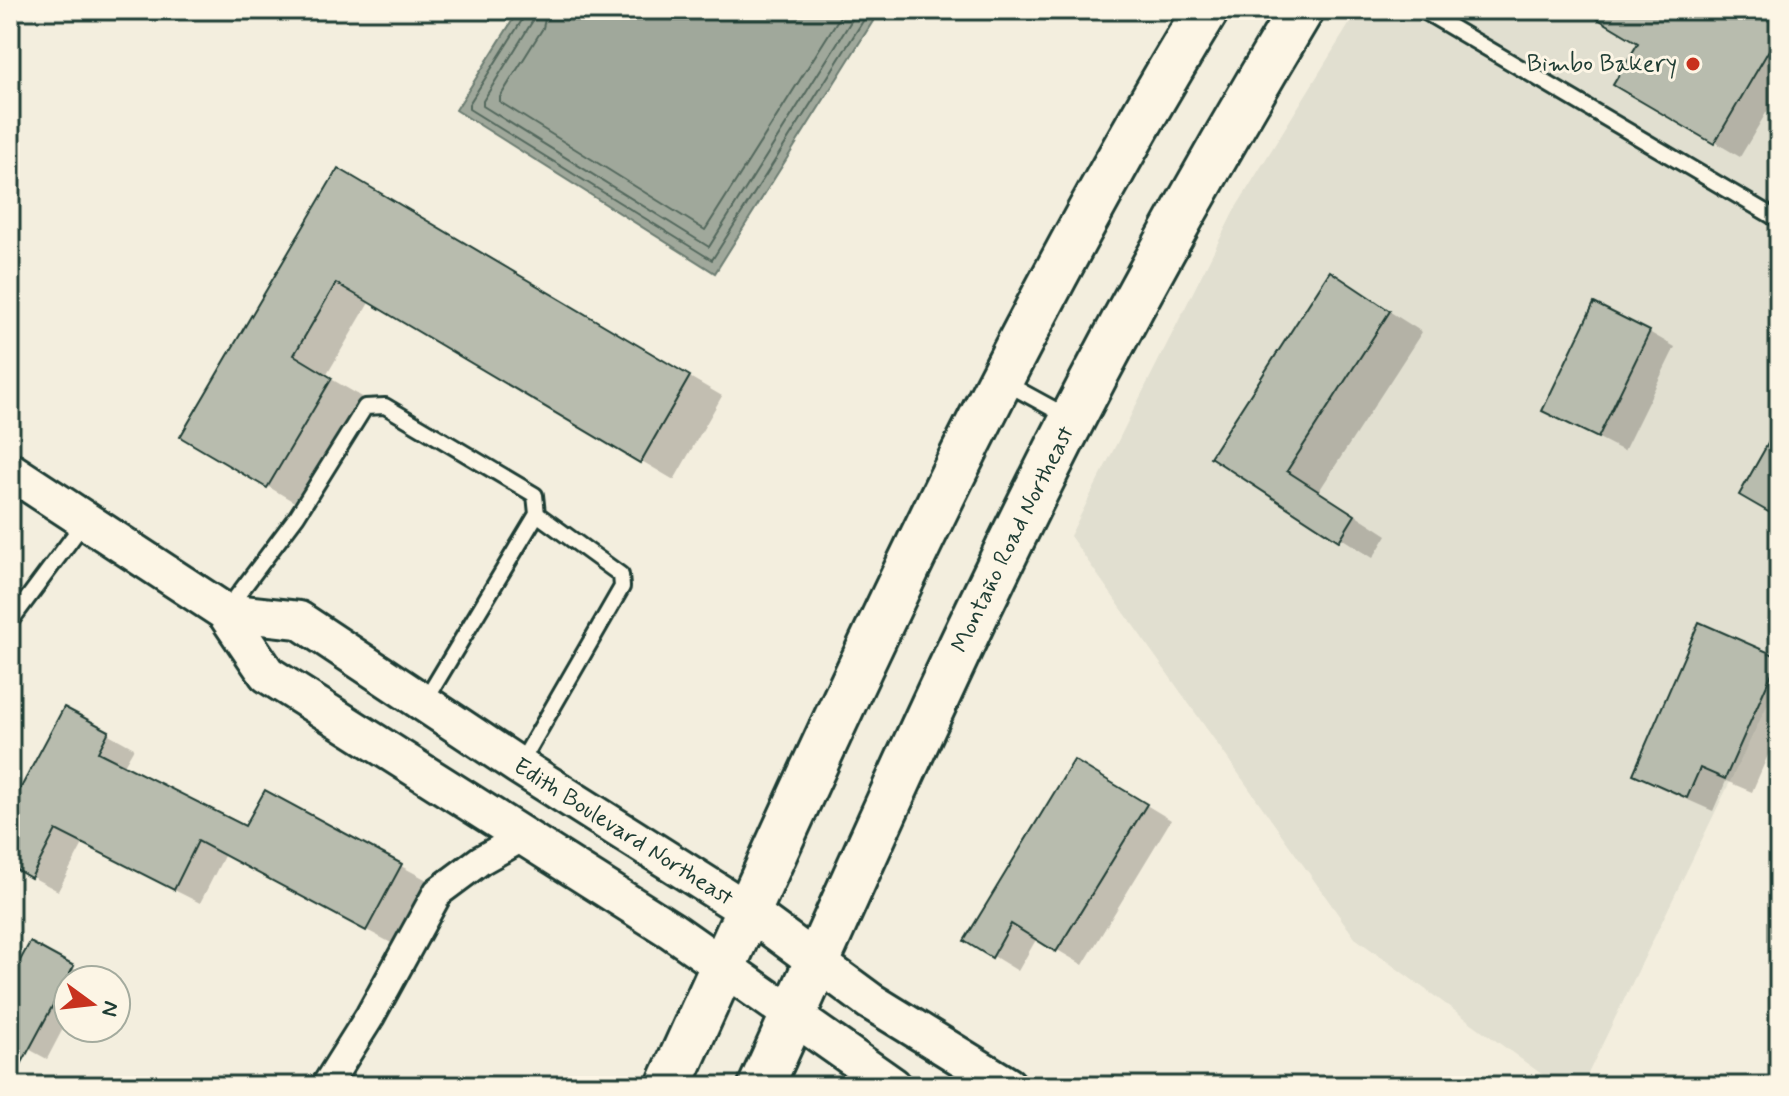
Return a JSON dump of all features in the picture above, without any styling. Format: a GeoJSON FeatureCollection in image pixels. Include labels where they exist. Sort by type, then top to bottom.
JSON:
{"type":"FeatureCollection","features":[{"type":"Feature","properties":{"kind":"main road"},"geometry":{"type":"LineString","coordinates":[[669,1086],[927,527],[1000,380],[1126,143],[1206,10]]}},
{"type":"Feature","properties":{"kind":"main road","name":"Montaño Road Northeast"},"geometry":{"type":"LineString","coordinates":[[761,1086],[816,959],[989,586],[1072,419],[1206,171],[1301,10]]}},
{"type":"Feature","properties":{"kind":"street","name":"Edith Boulevard Northeast"},"geometry":{"type":"LineString","coordinates":[[10,471],[225,612],[267,674],[723,965],[893,1086]]}},
{"type":"Feature","properties":{"kind":"street","name":"Edith Boulevard Northeast"},"geometry":{"type":"LineString","coordinates":[[225,612],[299,620],[519,766],[748,911],[870,1001],[1008,1086]]}},
{"type":"Feature","properties":{"kind":"street"},"geometry":{"type":"LineString","coordinates":[[326,1086],[370,1016],[438,892],[481,860],[524,836]]}},
{"type":"Feature","properties":{"kind":"lane"},"geometry":{"type":"LineString","coordinates":[[1422,10],[1779,220]]}},
{"type":"Feature","properties":{"kind":"lane"},"geometry":{"type":"LineString","coordinates":[[1000,380],[1072,419]]}},
{"type":"Feature","properties":{"kind":"lane"},"geometry":{"type":"LineString","coordinates":[[225,612],[297,516],[365,407],[385,406],[535,495],[537,514],[424,702]]}},
{"type":"Feature","properties":{"kind":"lane"},"geometry":{"type":"LineString","coordinates":[[519,766],[622,587],[621,575],[537,514]]}},
{"type":"Feature","properties":{"kind":"lane"},"geometry":{"type":"LineString","coordinates":[[10,622],[86,520]]}},
{"type":"Feature","properties":{"kind":"shaded area"},"geometry":{"type":"Polygon","coordinates":[[[1358,10],[1779,10],[1779,681],[1582,1086],[1558,1086],[1355,938],[1070,536],[1235,209],[1358,10]]]}},
{"type":"Feature","properties":{"kind":"water"},"geometry":{"type":"Polygon","coordinates":[[[519,10],[880,10],[715,273],[456,110],[519,10]]]}},
{"type":"Feature","properties":{"kind":"building","name":"Bimbo Bakery"},"geometry":{"type":"Polygon","coordinates":[[[1583,10],[1779,10],[1779,33],[1714,144],[1613,85],[1638,43],[1583,10]]]}},
{"type":"Feature","properties":{"kind":"building"},"geometry":{"type":"Polygon","coordinates":[[[338,168],[690,376],[640,463],[336,283],[294,355],[332,378],[267,488],[180,437],[338,168]]]}},
{"type":"Feature","properties":{"kind":"building"},"geometry":{"type":"Polygon","coordinates":[[[1330,271],[1390,311],[1287,471],[1355,515],[1339,541],[1210,457],[1330,271]]]}},
{"type":"Feature","properties":{"kind":"building"},"geometry":{"type":"Polygon","coordinates":[[[1594,303],[1650,331],[1598,438],[1542,411],[1594,303]]]}},
{"type":"Feature","properties":{"kind":"building"},"geometry":{"type":"Polygon","coordinates":[[[1779,424],[1779,518],[1739,495],[1779,424]]]}},
{"type":"Feature","properties":{"kind":"building"},"geometry":{"type":"Polygon","coordinates":[[[1699,622],[1779,657],[1725,779],[1700,768],[1687,798],[1633,774],[1699,622]]]}},
{"type":"Feature","properties":{"kind":"building"},"geometry":{"type":"Polygon","coordinates":[[[64,707],[109,731],[98,752],[245,826],[265,790],[402,864],[366,931],[198,841],[174,890],[56,830],[31,878],[10,866],[10,808],[64,707]]]}},
{"type":"Feature","properties":{"kind":"building"},"geometry":{"type":"Polygon","coordinates":[[[1074,760],[1147,804],[1056,952],[1011,924],[992,958],[964,941],[1074,760]]]}},
{"type":"Feature","properties":{"kind":"building"},"geometry":{"type":"Polygon","coordinates":[[[30,942],[70,964],[52,964],[52,1007],[10,1085],[10,979],[30,942]]]}},
{"type":"Feature","properties":{"kind":"place","name":"Bimbo Bakery"},"geometry":{"type":"Point","coordinates":[1693,64]}}]}
